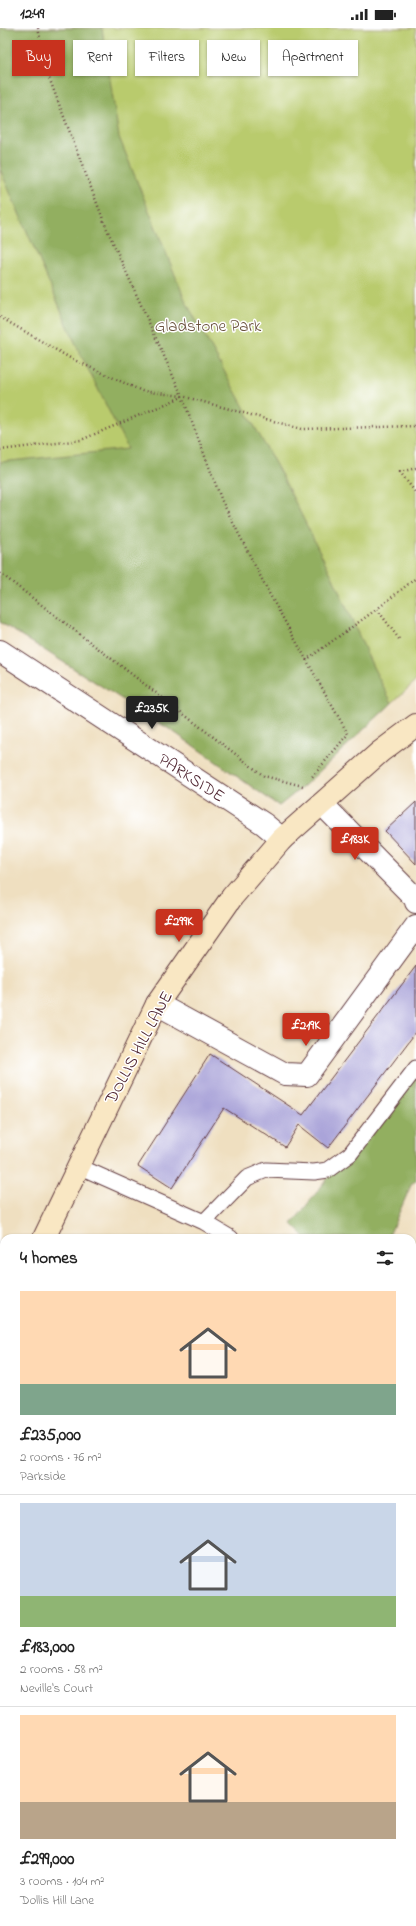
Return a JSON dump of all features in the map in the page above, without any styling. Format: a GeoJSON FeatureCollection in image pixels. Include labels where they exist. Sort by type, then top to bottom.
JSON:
{"type":"FeatureCollection","features":[{"type":"Feature","properties":{"kind":"street","name":"PARKSIDE"},"geometry":{"type":"LineString","coordinates":[[0,651],[264,824],[282,839]]}},
{"type":"Feature","properties":{"kind":"street","name":"DOLLIS HILL LANE"},"geometry":{"type":"LineString","coordinates":[[46,1234],[157,1004],[232,897],[282,839],[380,752],[416,725]]}},
{"type":"Feature","properties":{"kind":"street"},"geometry":{"type":"LineString","coordinates":[[322,804],[416,899],[416,902]]}},
{"type":"Feature","properties":{"kind":"street"},"geometry":{"type":"LineString","coordinates":[[157,1004],[285,1074],[306,1075],[416,926]]}},
{"type":"Feature","properties":{"kind":"lane"},"geometry":{"type":"LineString","coordinates":[[204,1222],[247,1178],[266,1170],[314,1172],[328,1170],[350,1154],[416,1068]]}},
{"type":"Feature","properties":{"kind":"lane"},"geometry":{"type":"LineString","coordinates":[[78,1166],[204,1222],[224,1234]]}},
{"type":"Feature","properties":{"kind":"path"},"geometry":{"type":"LineString","coordinates":[[38,28],[48,75],[106,227],[182,396],[222,501],[270,595],[348,734],[304,786]]}},
{"type":"Feature","properties":{"kind":"path"},"geometry":{"type":"LineString","coordinates":[[0,317],[70,358],[142,391],[182,396],[302,429],[416,426]]}},
{"type":"Feature","properties":{"kind":"path"},"geometry":{"type":"LineString","coordinates":[[0,450],[81,440],[182,396]]}},
{"type":"Feature","properties":{"kind":"path"},"geometry":{"type":"LineString","coordinates":[[416,468],[400,472],[416,493]]}},
{"type":"Feature","properties":{"kind":"path"},"geometry":{"type":"LineString","coordinates":[[0,573],[264,776],[304,786],[322,804]]}},
{"type":"Feature","properties":{"kind":"path"},"geometry":{"type":"LineString","coordinates":[[306,660],[377,609],[416,578]]}},
{"type":"Feature","properties":{"kind":"path"},"geometry":{"type":"LineString","coordinates":[[377,609],[399,639]]}},
{"type":"Feature","properties":{"kind":"green space","name":"Gladstone Park"},"geometry":{"type":"Polygon","coordinates":[[[0,28],[416,28],[416,681],[279,806],[174,732],[0,622],[0,28]]]}},
{"type":"Feature","properties":{"kind":"green space"},"geometry":{"type":"Polygon","coordinates":[[[0,28],[102,28],[104,40],[73,40],[73,76],[109,76],[119,137],[186,302],[282,476],[333,578],[373,667],[392,703],[304,786],[279,806],[174,732],[0,622],[0,462],[128,449],[77,347],[2,174],[0,162],[0,28]]]}},
{"type":"Feature","properties":{"kind":"green space"},"geometry":{"type":"Polygon","coordinates":[[[416,1065],[416,1181],[412,1183],[390,1234],[302,1234],[292,1224],[416,1065]]]}},
{"type":"Feature","properties":{"kind":"building"},"geometry":{"type":"Polygon","coordinates":[[[416,802],[416,864],[385,831],[416,802]]]}},
{"type":"Feature","properties":{"kind":"building"},"geometry":{"type":"Polygon","coordinates":[[[416,966],[416,1032],[328,1148],[299,1125],[285,1147],[224,1108],[172,1188],[138,1166],[210,1054],[303,1115],[416,966]]]}}]}
